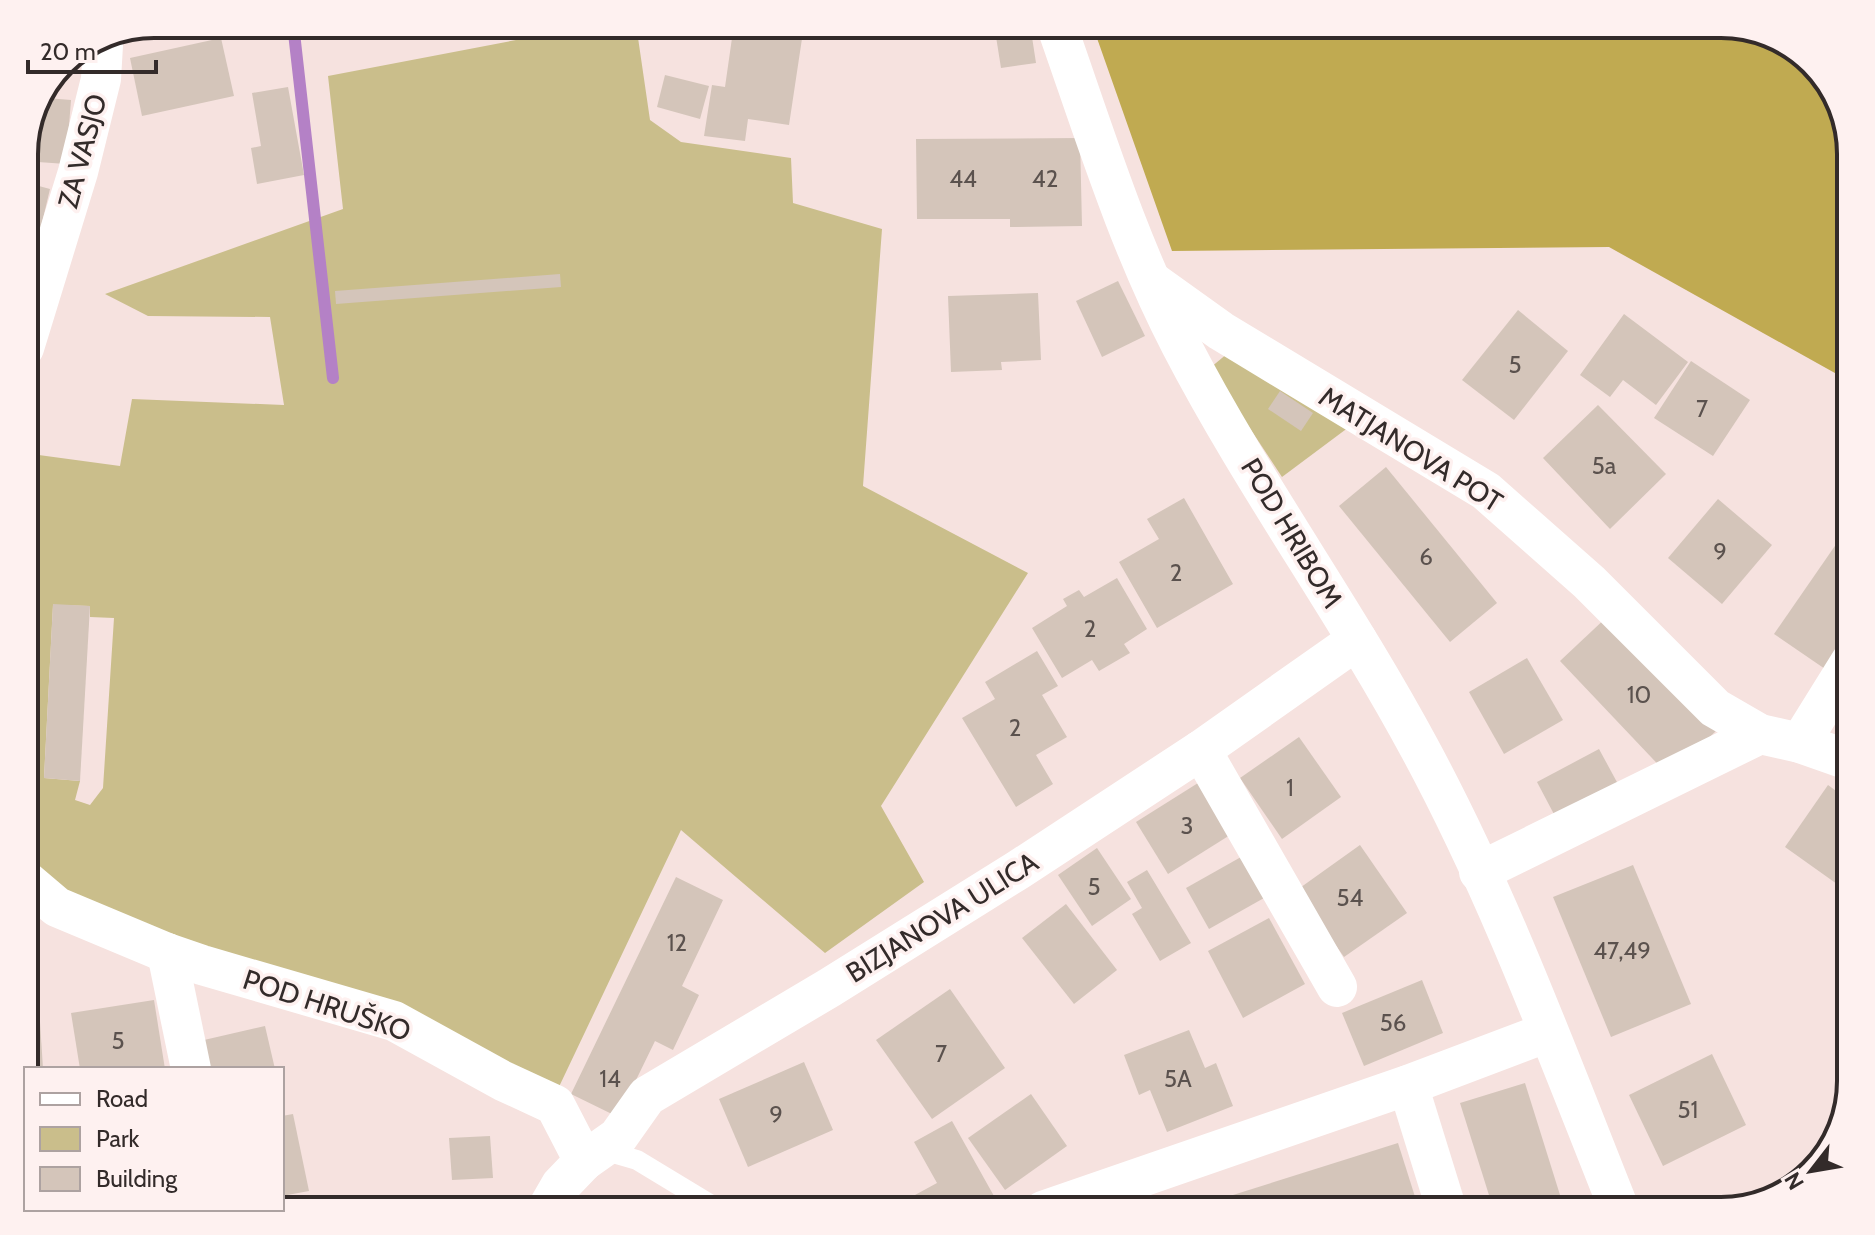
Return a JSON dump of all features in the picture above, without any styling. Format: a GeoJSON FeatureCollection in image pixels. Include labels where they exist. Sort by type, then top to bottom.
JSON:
{"type":"FeatureCollection","features":[{"type":"Feature","properties":{"kind":"street","name":"POD HRIBOM"},"geometry":{"type":"LineString","coordinates":[[1061,38],[1109,176],[1151,281],[1180,343],[1212,402],[1420,748],[1479,872],[1614,1197]]}},
{"type":"Feature","properties":{"kind":"street","name":"ZA VASJO"},"geometry":{"type":"LineString","coordinates":[[38,302],[78,172],[101,79],[103,51]]}},
{"type":"Feature","properties":{"kind":"street","name":"MATJANOVA POT"},"geometry":{"type":"LineString","coordinates":[[1151,281],[1233,338],[1486,491],[1589,582],[1715,708],[1760,734],[1837,756]]}},
{"type":"Feature","properties":{"kind":"street","name":"BIZJANOVA ULICA"},"geometry":{"type":"LineString","coordinates":[[554,1197],[561,1185],[591,1155],[618,1137],[647,1096],[829,988],[1018,870],[1201,750],[1357,640]]}},
{"type":"Feature","properties":{"kind":"street"},"geometry":{"type":"LineString","coordinates":[[1800,743],[1837,684]]}},
{"type":"Feature","properties":{"kind":"street"},"geometry":{"type":"LineString","coordinates":[[1479,872],[1760,734]]}},
{"type":"Feature","properties":{"kind":"street"},"geometry":{"type":"LineString","coordinates":[[1201,750],[1337,987]]}},
{"type":"Feature","properties":{"kind":"street","name":"POD HRUŠKO"},"geometry":{"type":"LineString","coordinates":[[38,891],[57,907],[167,953],[394,1021],[503,1081],[555,1105],[591,1155]]}},
{"type":"Feature","properties":{"kind":"street"},"geometry":{"type":"LineString","coordinates":[[167,953],[191,1067]]}},
{"type":"Feature","properties":{"kind":"street"},"geometry":{"type":"LineString","coordinates":[[1084,1197],[1408,1085],[1548,1032]]}},
{"type":"Feature","properties":{"kind":"street"},"geometry":{"type":"LineString","coordinates":[[1408,1085],[1443,1197]]}},
{"type":"Feature","properties":{"kind":"lane"},"geometry":{"type":"LineString","coordinates":[[591,1155],[637,1160],[698,1197]]}},
{"type":"Feature","properties":{"kind":"green space"},"geometry":{"type":"Polygon","coordinates":[[[527,38],[638,38],[650,120],[681,142],[791,158],[793,203],[882,229],[863,486],[1028,573],[881,806],[924,882],[825,953],[681,830],[557,1091],[74,903],[38,873],[38,455],[120,466],[132,399],[284,405],[270,317],[148,316],[105,294],[343,209],[328,76],[527,38]],[[53,605],[44,778],[80,781],[75,800],[90,805],[103,788],[114,618],[90,617],[90,606],[53,605]]]}},
{"type":"Feature","properties":{"kind":"green space"},"geometry":{"type":"Polygon","coordinates":[[[1228,353],[1349,427],[1282,477],[1210,368],[1228,353]]]}},
{"type":"Feature","properties":{"kind":"shaded area"},"geometry":{"type":"Polygon","coordinates":[[[1097,38],[1736,39],[1772,50],[1803,72],[1821,96],[1833,124],[1837,154],[1837,374],[1609,247],[1172,251],[1097,38]]]}},
{"type":"Feature","properties":{"kind":"building"},"geometry":{"type":"Polygon","coordinates":[[[221,38],[234,96],[142,116],[130,58],[221,38]]]}},
{"type":"Feature","properties":{"kind":"building"},"geometry":{"type":"Polygon","coordinates":[[[732,38],[802,38],[789,125],[748,119],[745,141],[704,136],[712,85],[725,87],[732,38]]]}},
{"type":"Feature","properties":{"kind":"building"},"geometry":{"type":"Polygon","coordinates":[[[996,38],[1032,38],[1036,63],[1001,68],[996,38]]]}},
{"type":"Feature","properties":{"kind":"building"},"geometry":{"type":"Polygon","coordinates":[[[665,75],[709,86],[700,119],[657,107],[665,75]]]}},
{"type":"Feature","properties":{"kind":"building"},"geometry":{"type":"Polygon","coordinates":[[[288,87],[304,175],[257,184],[251,148],[261,146],[252,93],[288,87]]]}},
{"type":"Feature","properties":{"kind":"building"},"geometry":{"type":"Polygon","coordinates":[[[53,99],[71,100],[66,164],[38,162],[40,131],[53,99]]]}},
{"type":"Feature","properties":{"kind":"building"},"geometry":{"type":"Polygon","coordinates":[[[1080,138],[1082,226],[1010,227],[1010,219],[917,219],[916,139],[1080,138]]]}},
{"type":"Feature","properties":{"kind":"building"},"geometry":{"type":"Polygon","coordinates":[[[38,186],[50,189],[38,240],[38,186]]]}},
{"type":"Feature","properties":{"kind":"building"},"geometry":{"type":"Polygon","coordinates":[[[560,274],[561,287],[336,304],[335,291],[560,274]]]}},
{"type":"Feature","properties":{"kind":"building"},"geometry":{"type":"Polygon","coordinates":[[[1118,281],[1145,336],[1102,357],[1076,301],[1118,281]]]}},
{"type":"Feature","properties":{"kind":"building"},"geometry":{"type":"Polygon","coordinates":[[[1038,293],[1041,360],[1001,362],[1002,370],[951,372],[948,296],[1038,293]]]}},
{"type":"Feature","properties":{"kind":"building"},"geometry":{"type":"Polygon","coordinates":[[[1518,310],[1568,351],[1514,420],[1462,380],[1518,310]]]}},
{"type":"Feature","properties":{"kind":"building"},"geometry":{"type":"Polygon","coordinates":[[[1624,314],[1688,362],[1656,405],[1623,380],[1610,397],[1580,375],[1624,314]]]}},
{"type":"Feature","properties":{"kind":"building"},"geometry":{"type":"Polygon","coordinates":[[[1691,361],[1750,400],[1713,456],[1654,418],[1691,361]]]}},
{"type":"Feature","properties":{"kind":"building"},"geometry":{"type":"Polygon","coordinates":[[[1280,391],[1313,413],[1301,431],[1268,409],[1280,391]]]}},
{"type":"Feature","properties":{"kind":"building"},"geometry":{"type":"Polygon","coordinates":[[[1598,405],[1666,474],[1610,529],[1543,458],[1598,405]]]}},
{"type":"Feature","properties":{"kind":"building"},"geometry":{"type":"Polygon","coordinates":[[[1386,467],[1497,603],[1450,642],[1339,506],[1386,467]]]}},
{"type":"Feature","properties":{"kind":"building"},"geometry":{"type":"Polygon","coordinates":[[[1184,498],[1233,584],[1157,628],[1119,562],[1159,539],[1147,519],[1184,498]]]}},
{"type":"Feature","properties":{"kind":"building"},"geometry":{"type":"Polygon","coordinates":[[[1718,499],[1772,545],[1722,604],[1668,558],[1718,499]]]}},
{"type":"Feature","properties":{"kind":"building"},"geometry":{"type":"Polygon","coordinates":[[[1837,543],[1837,658],[1828,671],[1774,634],[1837,543]]]}},
{"type":"Feature","properties":{"kind":"building"},"geometry":{"type":"Polygon","coordinates":[[[1117,578],[1147,629],[1124,644],[1130,653],[1099,671],[1092,660],[1062,678],[1032,628],[1067,606],[1063,599],[1079,590],[1084,597],[1117,578]]]}},
{"type":"Feature","properties":{"kind":"building"},"geometry":{"type":"Polygon","coordinates":[[[53,604],[90,606],[80,781],[44,778],[53,604]]]}},
{"type":"Feature","properties":{"kind":"building"},"geometry":{"type":"Polygon","coordinates":[[[1610,614],[1718,729],[1669,776],[1560,661],[1610,614]]]}},
{"type":"Feature","properties":{"kind":"building"},"geometry":{"type":"Polygon","coordinates":[[[1037,651],[1058,686],[1042,695],[1067,737],[1036,755],[1053,784],[1016,807],[962,718],[995,699],[985,682],[1037,651]]]}},
{"type":"Feature","properties":{"kind":"building"},"geometry":{"type":"Polygon","coordinates":[[[1527,658],[1563,720],[1504,754],[1469,692],[1527,658]]]}},
{"type":"Feature","properties":{"kind":"building"},"geometry":{"type":"Polygon","coordinates":[[[1299,737],[1341,797],[1282,839],[1240,778],[1299,737]]]}},
{"type":"Feature","properties":{"kind":"building"},"geometry":{"type":"Polygon","coordinates":[[[1599,749],[1618,784],[1556,818],[1537,782],[1599,749]]]}},
{"type":"Feature","properties":{"kind":"building"},"geometry":{"type":"Polygon","coordinates":[[[1206,778],[1238,830],[1168,874],[1136,822],[1206,778]]]}},
{"type":"Feature","properties":{"kind":"building"},"geometry":{"type":"Polygon","coordinates":[[[1828,785],[1837,792],[1837,884],[1785,847],[1828,785]]]}},
{"type":"Feature","properties":{"kind":"building"},"geometry":{"type":"Polygon","coordinates":[[[1360,845],[1407,913],[1344,957],[1297,890],[1360,845]]]}},
{"type":"Feature","properties":{"kind":"building"},"geometry":{"type":"Polygon","coordinates":[[[1097,848],[1131,899],[1092,926],[1058,875],[1097,848]]]}},
{"type":"Feature","properties":{"kind":"building"},"geometry":{"type":"Polygon","coordinates":[[[1241,857],[1264,898],[1209,929],[1186,888],[1241,857]]]}},
{"type":"Feature","properties":{"kind":"building"},"geometry":{"type":"Polygon","coordinates":[[[1633,865],[1691,1004],[1611,1037],[1553,897],[1633,865]]]}},
{"type":"Feature","properties":{"kind":"building"},"geometry":{"type":"Polygon","coordinates":[[[1147,870],[1191,943],[1160,961],[1132,914],[1142,908],[1127,882],[1147,870]]]}},
{"type":"Feature","properties":{"kind":"building"},"geometry":{"type":"Polygon","coordinates":[[[676,877],[723,900],[682,986],[699,995],[673,1050],[655,1041],[618,1117],[571,1094],[676,877]]]}},
{"type":"Feature","properties":{"kind":"building"},"geometry":{"type":"Polygon","coordinates":[[[1066,904],[1117,970],[1074,1004],[1022,938],[1066,904]]]}},
{"type":"Feature","properties":{"kind":"building"},"geometry":{"type":"Polygon","coordinates":[[[1269,918],[1305,984],[1243,1018],[1208,951],[1269,918]]]}},
{"type":"Feature","properties":{"kind":"building"},"geometry":{"type":"Polygon","coordinates":[[[1422,980],[1443,1033],[1364,1066],[1342,1013],[1422,980]]]}},
{"type":"Feature","properties":{"kind":"building"},"geometry":{"type":"Polygon","coordinates":[[[950,989],[1005,1068],[932,1119],[876,1040],[950,989]]]}},
{"type":"Feature","properties":{"kind":"building"},"geometry":{"type":"Polygon","coordinates":[[[154,1000],[165,1067],[80,1067],[71,1013],[154,1000]]]}},
{"type":"Feature","properties":{"kind":"building"},"geometry":{"type":"Polygon","coordinates":[[[39,1006],[43,1067],[38,1067],[39,1006]]]}},
{"type":"Feature","properties":{"kind":"building"},"geometry":{"type":"Polygon","coordinates":[[[265,1026],[275,1067],[210,1067],[204,1040],[265,1026]]]}},
{"type":"Feature","properties":{"kind":"building"},"geometry":{"type":"Polygon","coordinates":[[[1189,1030],[1205,1068],[1216,1063],[1233,1106],[1167,1132],[1150,1090],[1139,1095],[1124,1055],[1189,1030]]]}},
{"type":"Feature","properties":{"kind":"building"},"geometry":{"type":"Polygon","coordinates":[[[1712,1054],[1746,1125],[1663,1166],[1629,1095],[1712,1054]]]}},
{"type":"Feature","properties":{"kind":"building"},"geometry":{"type":"Polygon","coordinates":[[[804,1062],[833,1130],[748,1167],[719,1099],[804,1062]]]}},
{"type":"Feature","properties":{"kind":"building"},"geometry":{"type":"Polygon","coordinates":[[[1525,1083],[1561,1197],[1490,1197],[1460,1103],[1525,1083]]]}},
{"type":"Feature","properties":{"kind":"building"},"geometry":{"type":"Polygon","coordinates":[[[1031,1094],[1067,1146],[1005,1190],[968,1138],[1031,1094]]]}},
{"type":"Feature","properties":{"kind":"building"},"geometry":{"type":"Polygon","coordinates":[[[293,1114],[309,1191],[284,1196],[284,1116],[293,1114]]]}},
{"type":"Feature","properties":{"kind":"building"},"geometry":{"type":"Polygon","coordinates":[[[952,1121],[995,1197],[911,1197],[937,1183],[914,1142],[952,1121]]]}},
{"type":"Feature","properties":{"kind":"building"},"geometry":{"type":"Polygon","coordinates":[[[490,1136],[493,1178],[452,1180],[449,1138],[490,1136]]]}},
{"type":"Feature","properties":{"kind":"building"},"geometry":{"type":"Polygon","coordinates":[[[1398,1143],[1415,1197],[1226,1197],[1398,1143]]]}},
{"type":"Feature","properties":{"kind":"waterway"},"geometry":{"type":"LineString","coordinates":[[295,38],[333,378]]}}]}
